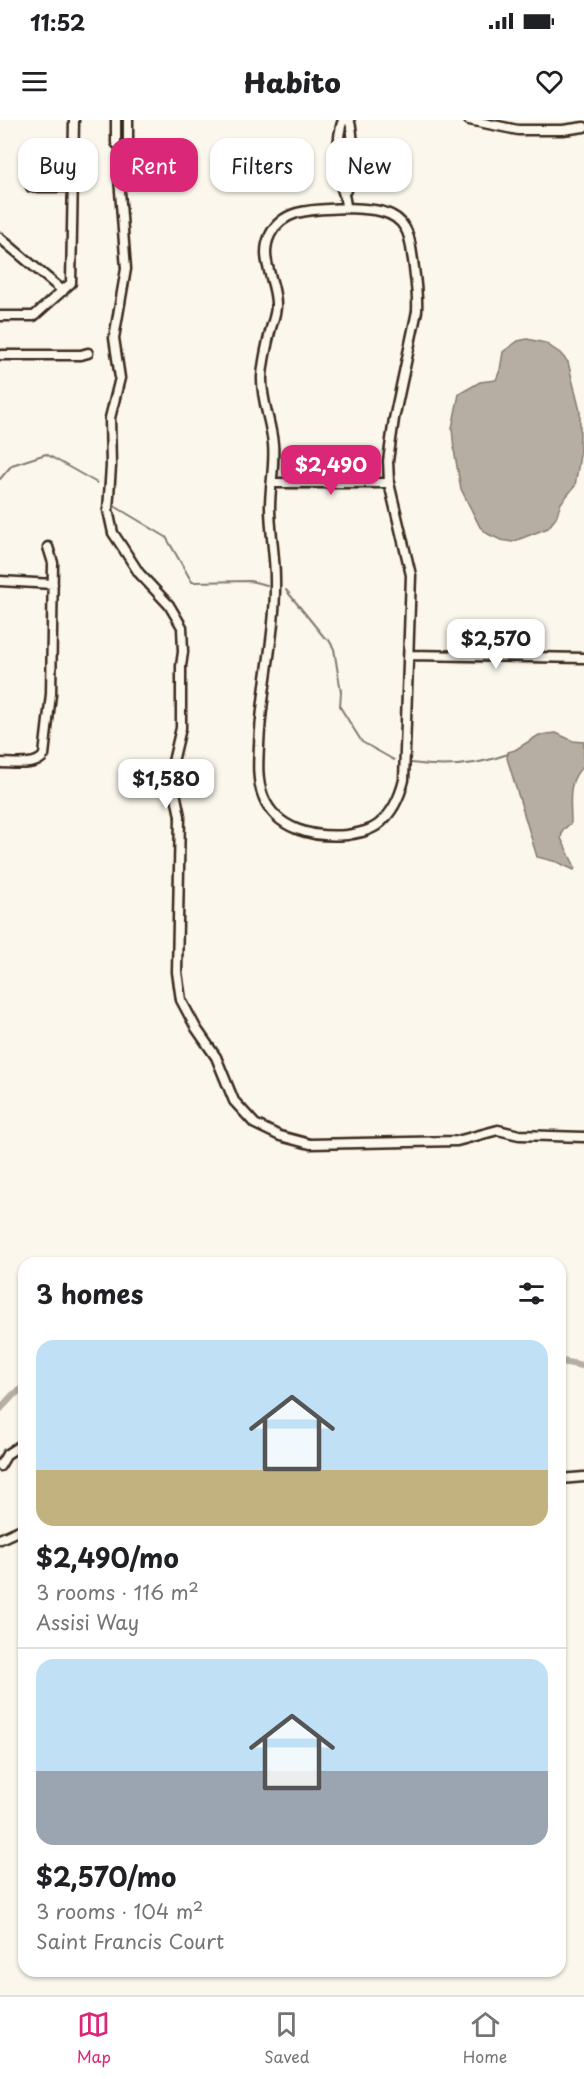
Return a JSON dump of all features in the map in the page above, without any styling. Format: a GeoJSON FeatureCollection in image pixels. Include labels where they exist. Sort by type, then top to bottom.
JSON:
{"type":"FeatureCollection","features":[{"type":"Feature","properties":{"kind":"street"},"geometry":{"type":"LineString","coordinates":[[74,120],[74,138]]}},
{"type":"Feature","properties":{"kind":"street"},"geometry":{"type":"LineString","coordinates":[[116,120],[116,138]]}},
{"type":"Feature","properties":{"kind":"street"},"geometry":{"type":"LineString","coordinates":[[128,120],[128,138]]}},
{"type":"Feature","properties":{"kind":"street"},"geometry":{"type":"LineString","coordinates":[[340,138],[343,120]]}},
{"type":"Feature","properties":{"kind":"street"},"geometry":{"type":"LineString","coordinates":[[349,120],[352,127],[352,138]]}},
{"type":"Feature","properties":{"kind":"street"},"geometry":{"type":"LineString","coordinates":[[469,120],[518,130],[563,130],[584,127]]}},
{"type":"Feature","properties":{"kind":"street"},"geometry":{"type":"LineString","coordinates":[[0,316],[34,316],[71,283],[73,192]]}},
{"type":"Feature","properties":{"kind":"street"},"geometry":{"type":"LineString","coordinates":[[120,192],[126,269],[114,338],[120,378],[110,418],[111,466],[108,510],[113,533],[139,573],[169,605],[182,627],[181,728],[172,766],[180,828],[177,972],[181,1000],[186,1012],[216,1057],[234,1101],[255,1124],[279,1136],[310,1144],[457,1141],[498,1130],[519,1135],[584,1137]]}},
{"type":"Feature","properties":{"kind":"street"},"geometry":{"type":"LineString","coordinates":[[345,192],[346,208]]}},
{"type":"Feature","properties":{"kind":"street"},"geometry":{"type":"LineString","coordinates":[[373,209],[385,213],[405,228],[416,278],[417,311],[394,419],[388,461],[389,483],[411,575],[404,780],[400,795],[379,825],[360,833],[333,836],[314,835],[282,822],[267,803],[258,776],[260,726],[275,596],[270,507],[274,447],[262,391],[262,376],[276,305],[266,261],[266,247],[275,228],[292,214],[309,210],[373,209]]}},
{"type":"Feature","properties":{"kind":"street"},"geometry":{"type":"LineString","coordinates":[[0,238],[63,291]]}},
{"type":"Feature","properties":{"kind":"street"},"geometry":{"type":"LineString","coordinates":[[0,355],[81,355],[88,353]]}},
{"type":"Feature","properties":{"kind":"street"},"geometry":{"type":"LineString","coordinates":[[272,483],[389,483]]}},
{"type":"Feature","properties":{"kind":"street"},"geometry":{"type":"LineString","coordinates":[[0,763],[36,763],[44,755],[50,700],[53,584],[52,557],[48,547]]}},
{"type":"Feature","properties":{"kind":"street"},"geometry":{"type":"LineString","coordinates":[[0,581],[53,584]]}},
{"type":"Feature","properties":{"kind":"street"},"geometry":{"type":"LineString","coordinates":[[409,656],[584,658]]}},
{"type":"Feature","properties":{"kind":"street"},"geometry":{"type":"LineString","coordinates":[[0,1466],[7,1454],[18,1447]]}},
{"type":"Feature","properties":{"kind":"street"},"geometry":{"type":"LineString","coordinates":[[566,1478],[584,1477]]}},
{"type":"Feature","properties":{"kind":"street"},"geometry":{"type":"LineString","coordinates":[[0,1539],[18,1531]]}},
{"type":"Feature","properties":{"kind":"shaded area"},"geometry":{"type":"Polygon","coordinates":[[[527,339],[545,343],[560,353],[568,362],[580,411],[580,455],[575,486],[561,503],[556,518],[548,528],[512,542],[488,534],[480,527],[461,489],[452,428],[459,394],[480,382],[496,380],[503,352],[518,341],[527,339]]]}},
{"type":"Feature","properties":{"kind":"shaded area"},"geometry":{"type":"Polygon","coordinates":[[[556,733],[573,741],[584,742],[584,766],[574,778],[572,785],[571,823],[563,830],[561,838],[575,867],[574,870],[557,862],[537,857],[507,758],[508,752],[539,735],[556,733]]]}},
{"type":"Feature","properties":{"kind":"waterway"},"geometry":{"type":"LineString","coordinates":[[0,479],[12,465],[46,454],[97,483]]}},
{"type":"Feature","properties":{"kind":"waterway"},"geometry":{"type":"LineString","coordinates":[[116,507],[166,537],[192,582],[250,581],[267,585]]}},
{"type":"Feature","properties":{"kind":"waterway"},"geometry":{"type":"LineString","coordinates":[[286,590],[324,637],[329,640],[334,649],[341,692],[340,707],[362,742],[394,760]]}},
{"type":"Feature","properties":{"kind":"waterway"},"geometry":{"type":"LineString","coordinates":[[411,763],[460,765],[508,754]]}},
{"type":"Feature","properties":{"kind":"waterway"},"geometry":{"type":"LineString","coordinates":[[566,1362],[584,1366]]}},
{"type":"Feature","properties":{"kind":"waterway"},"geometry":{"type":"LineString","coordinates":[[0,1409],[18,1392]]}}]}
